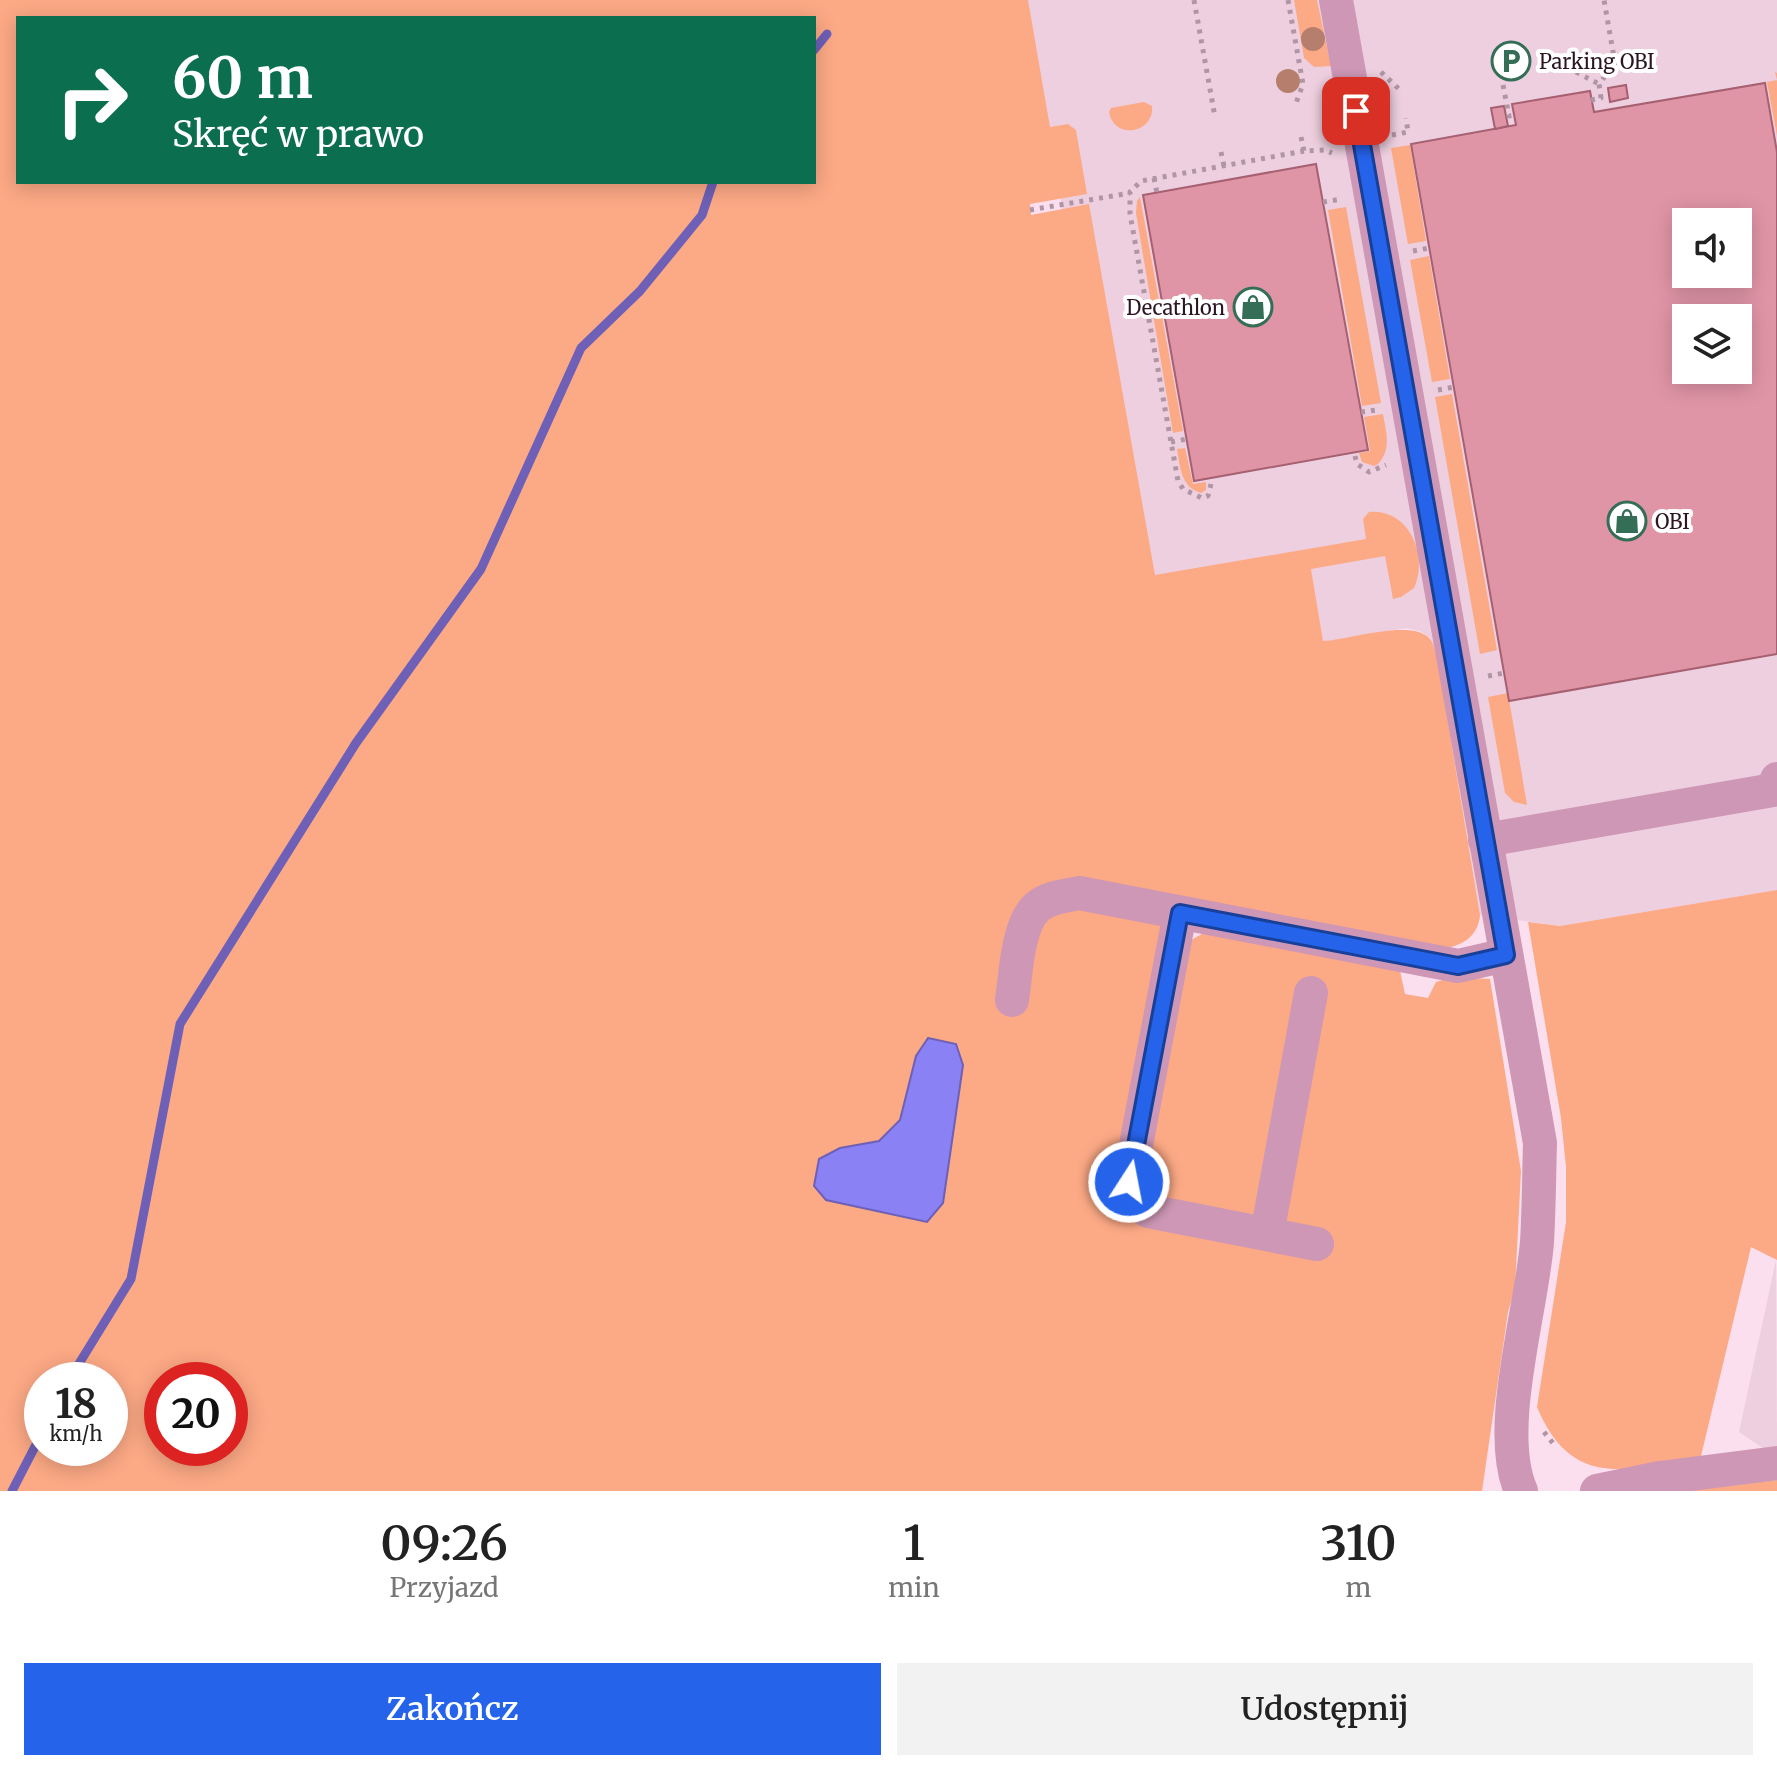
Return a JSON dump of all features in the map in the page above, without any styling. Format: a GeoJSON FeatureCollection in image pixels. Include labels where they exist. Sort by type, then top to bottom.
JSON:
{"type":"FeatureCollection","features":[{"type":"Feature","properties":{"kind":"street"},"geometry":{"type":"LineString","coordinates":[[1336,0],[1540,1143],[1537,1243],[1511,1422],[1515,1476],[1521,1491]]}},
{"type":"Feature","properties":{"kind":"street"},"geometry":{"type":"LineString","coordinates":[[1485,840],[1773,790],[1777,779]]}},
{"type":"Feature","properties":{"kind":"street"},"geometry":{"type":"LineString","coordinates":[[1012,1000],[1023,930],[1036,908],[1055,897],[1079,893],[1458,966],[1506,955]]}},
{"type":"Feature","properties":{"kind":"street"},"geometry":{"type":"LineString","coordinates":[[1180,913],[1129,1182],[1148,1211],[1317,1244]]}},
{"type":"Feature","properties":{"kind":"street"},"geometry":{"type":"LineString","coordinates":[[1267,1234],[1311,993]]}},
{"type":"Feature","properties":{"kind":"street"},"geometry":{"type":"LineString","coordinates":[[1597,1491],[1660,1478],[1777,1463]]}},
{"type":"Feature","properties":{"kind":"path"},"geometry":{"type":"LineString","coordinates":[[1194,0],[1215,117]]}},
{"type":"Feature","properties":{"kind":"path"},"geometry":{"type":"LineString","coordinates":[[1288,0],[1303,84],[1296,103]]}},
{"type":"Feature","properties":{"kind":"path"},"geometry":{"type":"LineString","coordinates":[[1591,100],[1601,98],[1599,84],[1615,63],[1617,55],[1604,0]]}},
{"type":"Feature","properties":{"kind":"path"},"geometry":{"type":"LineString","coordinates":[[1576,72],[1599,84]]}},
{"type":"Feature","properties":{"kind":"path"},"geometry":{"type":"LineString","coordinates":[[1503,85],[1509,116],[1515,115]]}},
{"type":"Feature","properties":{"kind":"path"},"geometry":{"type":"LineString","coordinates":[[1211,484],[1208,496],[1202,498],[1183,489],[1178,481],[1130,214],[1130,193],[1135,184],[1154,178],[1304,151]]}},
{"type":"Feature","properties":{"kind":"path"},"geometry":{"type":"LineString","coordinates":[[1221,152],[1224,166]]}},
{"type":"Feature","properties":{"kind":"path"},"geometry":{"type":"LineString","coordinates":[[1154,178],[1157,193]]}},
{"type":"Feature","properties":{"kind":"path"},"geometry":{"type":"LineString","coordinates":[[1030,210],[1130,193]]}},
{"type":"Feature","properties":{"kind":"path"},"geometry":{"type":"LineString","coordinates":[[1171,442],[1187,439]]}},
{"type":"Feature","properties":{"kind":"shaded area"},"geometry":{"type":"Polygon","coordinates":[[[0,0],[1028,0],[1050,127],[1068,124],[1076,130],[1087,194],[1030,204],[1031,215],[1089,204],[1155,575],[1366,539],[1363,519],[1369,512],[1383,513],[1405,526],[1412,536],[1419,562],[1414,588],[1401,597],[1393,599],[1385,556],[1311,569],[1323,641],[1395,630],[1422,633],[1430,639],[1437,657],[1480,915],[1476,929],[1468,939],[1441,949],[1045,888],[1031,939],[1052,912],[1085,904],[1128,908],[1191,940],[1213,928],[1399,966],[1405,994],[1428,998],[1436,982],[1454,977],[1490,979],[1521,1171],[1515,1288],[1508,1312],[1482,1491],[0,1491],[0,0]]]}},
{"type":"Feature","properties":{"kind":"shaded area"},"geometry":{"type":"Polygon","coordinates":[[[1027,0],[1777,0],[1777,890],[1560,926],[1480,915],[1437,657],[1430,638],[1407,628],[1323,642],[1311,570],[1128,600],[1027,0]]]}},
{"type":"Feature","properties":{"kind":"shaded area"},"geometry":{"type":"Polygon","coordinates":[[[1294,0],[1317,0],[1331,66],[1314,67],[1304,58],[1294,0]]]}},
{"type":"Feature","properties":{"kind":"shaded area"},"geometry":{"type":"Polygon","coordinates":[[[1777,80],[1777,136],[1767,82],[1777,80]]]}},
{"type":"Feature","properties":{"kind":"shaded area"},"geometry":{"type":"Polygon","coordinates":[[[1144,102],[1152,106],[1151,115],[1141,127],[1126,130],[1112,121],[1111,108],[1144,102]]]}},
{"type":"Feature","properties":{"kind":"shaded area"},"geometry":{"type":"Polygon","coordinates":[[[1410,145],[1426,241],[1408,244],[1391,148],[1410,145]]]}},
{"type":"Feature","properties":{"kind":"shaded area"},"geometry":{"type":"Polygon","coordinates":[[[1140,197],[1183,431],[1173,433],[1136,213],[1140,197]]]}},
{"type":"Feature","properties":{"kind":"shaded area"},"geometry":{"type":"Polygon","coordinates":[[[1346,207],[1381,403],[1362,406],[1328,210],[1346,207]]]}},
{"type":"Feature","properties":{"kind":"shaded area"},"geometry":{"type":"Polygon","coordinates":[[[1429,256],[1450,379],[1432,382],[1410,260],[1429,256]]]}},
{"type":"Feature","properties":{"kind":"shaded area"},"geometry":{"type":"Polygon","coordinates":[[[1452,394],[1497,650],[1480,654],[1435,397],[1452,394]]]}},
{"type":"Feature","properties":{"kind":"shaded area"},"geometry":{"type":"Polygon","coordinates":[[[1383,414],[1387,446],[1374,466],[1362,462],[1359,453],[1370,451],[1364,417],[1383,414]]]}},
{"type":"Feature","properties":{"kind":"shaded area"},"geometry":{"type":"Polygon","coordinates":[[[1185,448],[1193,484],[1206,482],[1206,490],[1201,493],[1189,486],[1183,476],[1177,449],[1185,448]]]}},
{"type":"Feature","properties":{"kind":"shaded area"},"geometry":{"type":"Polygon","coordinates":[[[1508,693],[1527,805],[1514,802],[1505,793],[1488,697],[1508,693]]]}},
{"type":"Feature","properties":{"kind":"shaded area"},"geometry":{"type":"Polygon","coordinates":[[[1777,890],[1777,1260],[1751,1247],[1701,1456],[1627,1469],[1585,1463],[1567,1452],[1551,1434],[1537,1407],[1566,1222],[1566,1167],[1561,1118],[1528,922],[1560,926],[1777,890]]]}},
{"type":"Feature","properties":{"kind":"shaded area"},"geometry":{"type":"Polygon","coordinates":[[[928,1038],[956,1044],[963,1065],[943,1203],[927,1222],[826,1200],[814,1186],[819,1159],[840,1148],[879,1141],[900,1120],[916,1056],[928,1038]]]}},
{"type":"Feature","properties":{"kind":"shaded area"},"geometry":{"type":"Polygon","coordinates":[[[1776,1260],[1777,1450],[1767,1451],[1739,1432],[1776,1260]]]}},
{"type":"Feature","properties":{"kind":"shaded area"},"geometry":{"type":"Polygon","coordinates":[[[1777,1480],[1777,1491],[1688,1491],[1777,1480]]]}},
{"type":"Feature","properties":{"kind":"building","name":"OBI"},"geometry":{"type":"Polygon","coordinates":[[[1765,83],[1777,152],[1777,654],[1509,701],[1411,144],[1516,125],[1512,104],[1590,91],[1594,112],[1765,83]]]}},
{"type":"Feature","properties":{"kind":"building"},"geometry":{"type":"Polygon","coordinates":[[[1626,85],[1628,98],[1610,102],[1608,88],[1626,85]]]}},
{"type":"Feature","properties":{"kind":"building"},"geometry":{"type":"Polygon","coordinates":[[[1504,106],[1508,126],[1495,129],[1491,108],[1504,106]]]}},
{"type":"Feature","properties":{"kind":"building","name":"Decathlon"},"geometry":{"type":"Polygon","coordinates":[[[1316,164],[1368,450],[1194,481],[1143,195],[1316,164]]]}},
{"type":"Feature","properties":{"kind":"waterway"},"geometry":{"type":"LineString","coordinates":[[816,48],[827,34]]}},
{"type":"Feature","properties":{"kind":"waterway"},"geometry":{"type":"LineString","coordinates":[[80,1362],[131,1279],[180,1024],[356,743],[481,569],[581,348],[640,291],[702,215],[712,184]]}},
{"type":"Feature","properties":{"kind":"waterway"},"geometry":{"type":"LineString","coordinates":[[12,1491],[25,1466]]}},
{"type":"Feature","properties":{"kind":"place","name":"Parking OBI"},"geometry":{"type":"Point","coordinates":[1511,61]}},
{"type":"Feature","properties":{"kind":"place","name":"Decathlon"},"geometry":{"type":"Point","coordinates":[1253,307]}},
{"type":"Feature","properties":{"kind":"place","name":"OBI"},"geometry":{"type":"Point","coordinates":[1627,521]}},
{"type":"Feature","properties":{"kind":"route"},"geometry":{"type":"LineString","coordinates":[[1129,1182],[1180,913],[1458,966],[1506,955],[1356,111]]}}]}
